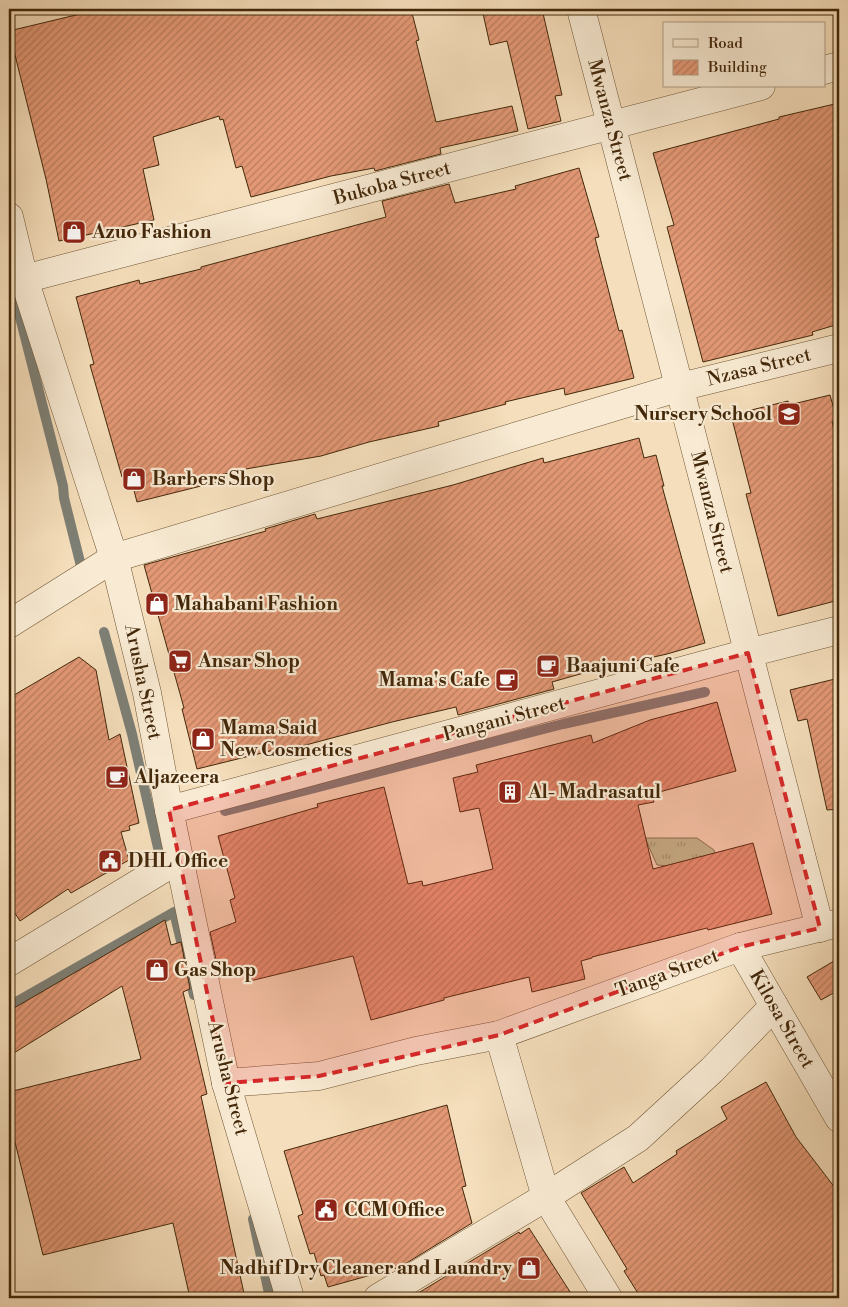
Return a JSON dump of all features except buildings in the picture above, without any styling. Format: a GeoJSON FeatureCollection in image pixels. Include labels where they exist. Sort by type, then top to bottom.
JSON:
{"type":"FeatureCollection","features":[{"type":"Feature","properties":{"kind":"street","name":"Mwanza Street"},"geometry":{"type":"LineString","coordinates":[[581,9],[748,653],[830,925]]}},
{"type":"Feature","properties":{"kind":"street"},"geometry":{"type":"LineString","coordinates":[[826,69],[839,66]]}},
{"type":"Feature","properties":{"kind":"street","name":"Bukoba Street"},"geometry":{"type":"LineString","coordinates":[[24,279],[752,88]]}},
{"type":"Feature","properties":{"kind":"street","name":"Arusha Street"},"geometry":{"type":"LineString","coordinates":[[9,217],[24,279],[114,558],[147,693],[169,810],[226,1083],[290,1298]]}},
{"type":"Feature","properties":{"kind":"street","name":"Nzasa Street"},"geometry":{"type":"LineString","coordinates":[[680,387],[839,348]]}},
{"type":"Feature","properties":{"kind":"street"},"geometry":{"type":"LineString","coordinates":[[9,624],[114,558],[680,387]]}},
{"type":"Feature","properties":{"kind":"street","name":"Pangani Street"},"geometry":{"type":"LineString","coordinates":[[169,810],[839,630]]}},
{"type":"Feature","properties":{"kind":"street"},"geometry":{"type":"LineString","coordinates":[[9,962],[180,859]]}},
{"type":"Feature","properties":{"kind":"street","name":"Tanga Street"},"geometry":{"type":"LineString","coordinates":[[226,1083],[319,1076],[416,1051],[499,1035],[740,947],[830,925]]}},
{"type":"Feature","properties":{"kind":"street","name":"Kilosa Street"},"geometry":{"type":"LineString","coordinates":[[740,947],[839,1118]]}},
{"type":"Feature","properties":{"kind":"street"},"geometry":{"type":"LineString","coordinates":[[378,1298],[546,1197],[638,1138],[712,1070],[774,1006]]}},
{"type":"Feature","properties":{"kind":"street"},"geometry":{"type":"LineString","coordinates":[[499,1035],[546,1197],[608,1298]]}},
{"type":"Feature","properties":{"kind":"highlighted area"},"geometry":{"type":"Polygon","coordinates":[[[748,653],[820,928],[740,947],[499,1035],[319,1076],[226,1083],[169,810],[748,653]]]}},
{"type":"Feature","properties":{"kind":"green space"},"geometry":{"type":"Polygon","coordinates":[[[645,838],[697,838],[714,850],[719,870],[657,865],[645,838]]]}},
{"type":"Feature","properties":{"kind":"waterway"},"geometry":{"type":"LineString","coordinates":[[9,274],[63,486],[64,498],[83,574]]}},
{"type":"Feature","properties":{"kind":"waterway"},"geometry":{"type":"LineString","coordinates":[[104,632],[132,734],[161,861]]}},
{"type":"Feature","properties":{"kind":"waterway"},"geometry":{"type":"LineString","coordinates":[[225,811],[563,724],[705,692]]}},
{"type":"Feature","properties":{"kind":"waterway"},"geometry":{"type":"LineString","coordinates":[[9,1006],[174,912],[194,995]]}},
{"type":"Feature","properties":{"kind":"waterway"},"geometry":{"type":"LineString","coordinates":[[253,1219],[270,1298]]}},
{"type":"Feature","properties":{"kind":"place","name":"Azuo Fashion"},"geometry":{"type":"Point","coordinates":[74,232]}},
{"type":"Feature","properties":{"kind":"place","name":"Nursery School"},"geometry":{"type":"Point","coordinates":[789,414]}},
{"type":"Feature","properties":{"kind":"place","name":"Barbers Shop"},"geometry":{"type":"Point","coordinates":[134,479]}},
{"type":"Feature","properties":{"kind":"place","name":"Mahabani Fashion"},"geometry":{"type":"Point","coordinates":[157,604]}},
{"type":"Feature","properties":{"kind":"place","name":"Ansar Shop"},"geometry":{"type":"Point","coordinates":[180,661]}},
{"type":"Feature","properties":{"kind":"place","name":"Baajuni Cafe"},"geometry":{"type":"Point","coordinates":[548,666]}},
{"type":"Feature","properties":{"kind":"place","name":"Mama's Cafe"},"geometry":{"type":"Point","coordinates":[507,680]}},
{"type":"Feature","properties":{"kind":"place","name":"Mama Said New Cosmetics"},"geometry":{"type":"Point","coordinates":[203,739]}},
{"type":"Feature","properties":{"kind":"place","name":"Aljazeera"},"geometry":{"type":"Point","coordinates":[117,777]}},
{"type":"Feature","properties":{"kind":"place","name":"Al- Madrasatul"},"geometry":{"type":"Point","coordinates":[510,792]}},
{"type":"Feature","properties":{"kind":"place","name":"DHL Office"},"geometry":{"type":"Point","coordinates":[110,861]}},
{"type":"Feature","properties":{"kind":"place","name":"Gas Shop"},"geometry":{"type":"Point","coordinates":[157,970]}},
{"type":"Feature","properties":{"kind":"place","name":"CCM Office"},"geometry":{"type":"Point","coordinates":[326,1210]}},
{"type":"Feature","properties":{"kind":"place","name":"Nadhif Dry Cleaner and Laundry"},"geometry":{"type":"Point","coordinates":[529,1268]}}]}
